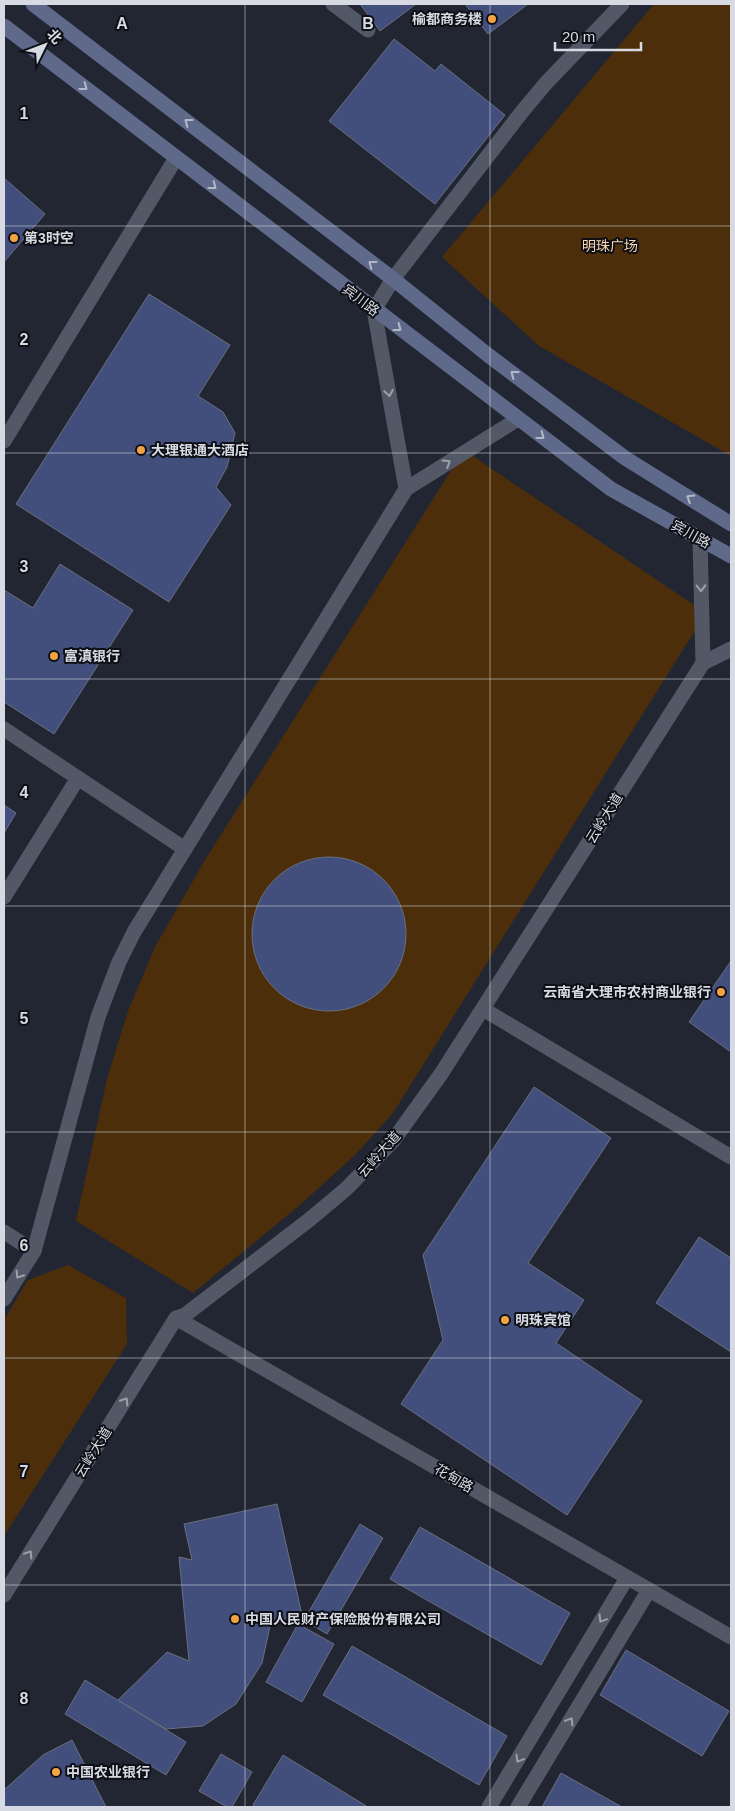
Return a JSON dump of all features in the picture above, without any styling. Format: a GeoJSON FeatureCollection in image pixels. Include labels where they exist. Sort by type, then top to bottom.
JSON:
{"type":"FeatureCollection","features":[{"type":"Feature","properties":{"kind":"main road","name":"宾川路"},"geometry":{"type":"LineString","coordinates":[[33,4],[625,458],[731,524]]}},
{"type":"Feature","properties":{"kind":"main road","name":"宾川路"},"geometry":{"type":"LineString","coordinates":[[4,26],[610,489],[731,556]]}},
{"type":"Feature","properties":{"kind":"street"},"geometry":{"type":"LineString","coordinates":[[333,4],[368,30]]}},
{"type":"Feature","properties":{"kind":"street"},"geometry":{"type":"LineString","coordinates":[[406,489],[374,310],[392,279],[546,83],[622,4]]}},
{"type":"Feature","properties":{"kind":"street"},"geometry":{"type":"LineString","coordinates":[[4,441],[176,158]]}},
{"type":"Feature","properties":{"kind":"street"},"geometry":{"type":"LineString","coordinates":[[4,1298],[34,1251],[88,1050],[106,992],[134,932],[406,489],[518,419]]}},
{"type":"Feature","properties":{"kind":"street"},"geometry":{"type":"LineString","coordinates":[[700,539],[703,662],[731,649]]}},
{"type":"Feature","properties":{"kind":"street","name":"云岭大道"},"geometry":{"type":"LineString","coordinates":[[4,1595],[176,1318],[185,1315],[309,1220],[346,1189],[392,1142],[415,1111],[482,1009],[703,662]]}},
{"type":"Feature","properties":{"kind":"street"},"geometry":{"type":"LineString","coordinates":[[4,729],[185,849]]}},
{"type":"Feature","properties":{"kind":"street"},"geometry":{"type":"LineString","coordinates":[[4,897],[78,778]]}},
{"type":"Feature","properties":{"kind":"street"},"geometry":{"type":"LineString","coordinates":[[482,1009],[731,1157]]}},
{"type":"Feature","properties":{"kind":"street"},"geometry":{"type":"LineString","coordinates":[[4,1232],[34,1251]]}},
{"type":"Feature","properties":{"kind":"street","name":"花甸路"},"geometry":{"type":"LineString","coordinates":[[176,1318],[731,1637]]}},
{"type":"Feature","properties":{"kind":"street"},"geometry":{"type":"LineString","coordinates":[[489,1807],[627,1578]]}},
{"type":"Feature","properties":{"kind":"street"},"geometry":{"type":"LineString","coordinates":[[518,1807],[649,1590]]}},
{"type":"Feature","properties":{"kind":"green space","name":"明珠广场"},"geometry":{"type":"Polygon","coordinates":[[[654,4],[731,4],[731,456],[539,346],[442,257],[654,4]]]}},
{"type":"Feature","properties":{"kind":"green space"},"geometry":{"type":"Polygon","coordinates":[[[464,450],[706,613],[393,1113],[356,1154],[300,1205],[193,1293],[76,1221],[107,1079],[128,1011],[155,947],[205,860],[464,450]]]}},
{"type":"Feature","properties":{"kind":"green space"},"geometry":{"type":"Polygon","coordinates":[[[68,1265],[126,1298],[127,1344],[4,1536],[4,1320],[28,1280],[68,1265]]]}},
{"type":"Feature","properties":{"kind":"building","name":"榆都商务楼"},"geometry":{"type":"Polygon","coordinates":[[[360,4],[416,4],[380,31],[360,4]]]}},
{"type":"Feature","properties":{"kind":"building","name":"榆都商务楼"},"geometry":{"type":"Polygon","coordinates":[[[465,4],[528,4],[488,34],[465,4]]]}},
{"type":"Feature","properties":{"kind":"building"},"geometry":{"type":"Polygon","coordinates":[[[394,39],[435,71],[441,64],[505,115],[435,204],[329,121],[394,39]]]}},
{"type":"Feature","properties":{"kind":"building","name":"第3时空"},"geometry":{"type":"Polygon","coordinates":[[[4,178],[45,214],[4,262],[4,178]]]}},
{"type":"Feature","properties":{"kind":"building","name":"大理银通大酒店"},"geometry":{"type":"Polygon","coordinates":[[[149,294],[230,345],[198,396],[223,412],[235,433],[227,467],[216,487],[231,505],[169,602],[16,504],[149,294]]]}},
{"type":"Feature","properties":{"kind":"building","name":"富滇银行"},"geometry":{"type":"Polygon","coordinates":[[[60,564],[133,610],[54,734],[4,702],[4,590],[33,608],[60,564]]]}},
{"type":"Feature","properties":{"kind":"building"},"geometry":{"type":"Polygon","coordinates":[[[4,805],[16,813],[4,833],[4,805]]]}},
{"type":"Feature","properties":{"kind":"building"},"geometry":{"type":"Polygon","coordinates":[[[329,857],[358,863],[372,870],[383,880],[393,891],[400,905],[406,934],[400,963],[393,977],[383,988],[372,998],[358,1005],[329,1011],[300,1005],[286,998],[275,988],[265,977],[258,963],[252,934],[258,905],[265,891],[275,880],[286,870],[300,863],[329,857]]]}},
{"type":"Feature","properties":{"kind":"building","name":"云南省大理市农村商业银行"},"geometry":{"type":"Polygon","coordinates":[[[731,961],[731,1052],[689,1022],[731,961]]]}},
{"type":"Feature","properties":{"kind":"building","name":"明珠宾馆"},"geometry":{"type":"Polygon","coordinates":[[[534,1087],[611,1138],[528,1263],[584,1300],[556,1343],[642,1401],[567,1515],[401,1404],[443,1340],[423,1255],[534,1087]]]}},
{"type":"Feature","properties":{"kind":"building"},"geometry":{"type":"Polygon","coordinates":[[[699,1237],[731,1258],[731,1352],[656,1303],[699,1237]]]}},
{"type":"Feature","properties":{"kind":"building","name":"中国人民财产保险股份有限公司"},"geometry":{"type":"Polygon","coordinates":[[[277,1504],[302,1615],[271,1622],[262,1663],[236,1704],[203,1726],[166,1729],[118,1700],[167,1652],[189,1661],[179,1557],[192,1560],[184,1524],[277,1504]]]}},
{"type":"Feature","properties":{"kind":"building"},"geometry":{"type":"Polygon","coordinates":[[[360,1524],[383,1538],[327,1634],[304,1620],[360,1524]]]}},
{"type":"Feature","properties":{"kind":"building"},"geometry":{"type":"Polygon","coordinates":[[[420,1527],[570,1613],[541,1665],[390,1579],[420,1527]]]}},
{"type":"Feature","properties":{"kind":"building"},"geometry":{"type":"Polygon","coordinates":[[[298,1624],[334,1644],[302,1702],[266,1682],[298,1624]]]}},
{"type":"Feature","properties":{"kind":"building"},"geometry":{"type":"Polygon","coordinates":[[[352,1646],[507,1736],[479,1785],[323,1695],[352,1646]]]}},
{"type":"Feature","properties":{"kind":"building"},"geometry":{"type":"Polygon","coordinates":[[[626,1650],[729,1711],[702,1756],[600,1695],[626,1650]]]}},
{"type":"Feature","properties":{"kind":"building"},"geometry":{"type":"Polygon","coordinates":[[[85,1680],[186,1742],[166,1775],[65,1714],[85,1680]]]}},
{"type":"Feature","properties":{"kind":"building","name":"中国农业银行"},"geometry":{"type":"Polygon","coordinates":[[[72,1740],[106,1807],[4,1807],[4,1790],[43,1755],[72,1740]]]}},
{"type":"Feature","properties":{"kind":"building"},"geometry":{"type":"Polygon","coordinates":[[[221,1754],[252,1772],[232,1807],[227,1807],[199,1791],[221,1754]]]}},
{"type":"Feature","properties":{"kind":"building"},"geometry":{"type":"Polygon","coordinates":[[[283,1755],[368,1807],[256,1807],[253,1805],[283,1755]]]}},
{"type":"Feature","properties":{"kind":"building"},"geometry":{"type":"Polygon","coordinates":[[[561,1773],[622,1807],[542,1807],[561,1773]]]}},
{"type":"Feature","properties":{"kind":"place","name":"榆都商务楼"},"geometry":{"type":"Point","coordinates":[492,19]}},
{"type":"Feature","properties":{"kind":"place","name":"第3时空"},"geometry":{"type":"Point","coordinates":[14,238]}},
{"type":"Feature","properties":{"kind":"place","name":"大理银通大酒店"},"geometry":{"type":"Point","coordinates":[141,450]}},
{"type":"Feature","properties":{"kind":"place","name":"富滇银行"},"geometry":{"type":"Point","coordinates":[54,656]}},
{"type":"Feature","properties":{"kind":"place","name":"云南省大理市农村商业银行"},"geometry":{"type":"Point","coordinates":[721,992]}},
{"type":"Feature","properties":{"kind":"place","name":"明珠宾馆"},"geometry":{"type":"Point","coordinates":[505,1320]}},
{"type":"Feature","properties":{"kind":"place","name":"中国人民财产保险股份有限公司"},"geometry":{"type":"Point","coordinates":[235,1619]}},
{"type":"Feature","properties":{"kind":"place","name":"中国农业银行"},"geometry":{"type":"Point","coordinates":[56,1772]}}]}
